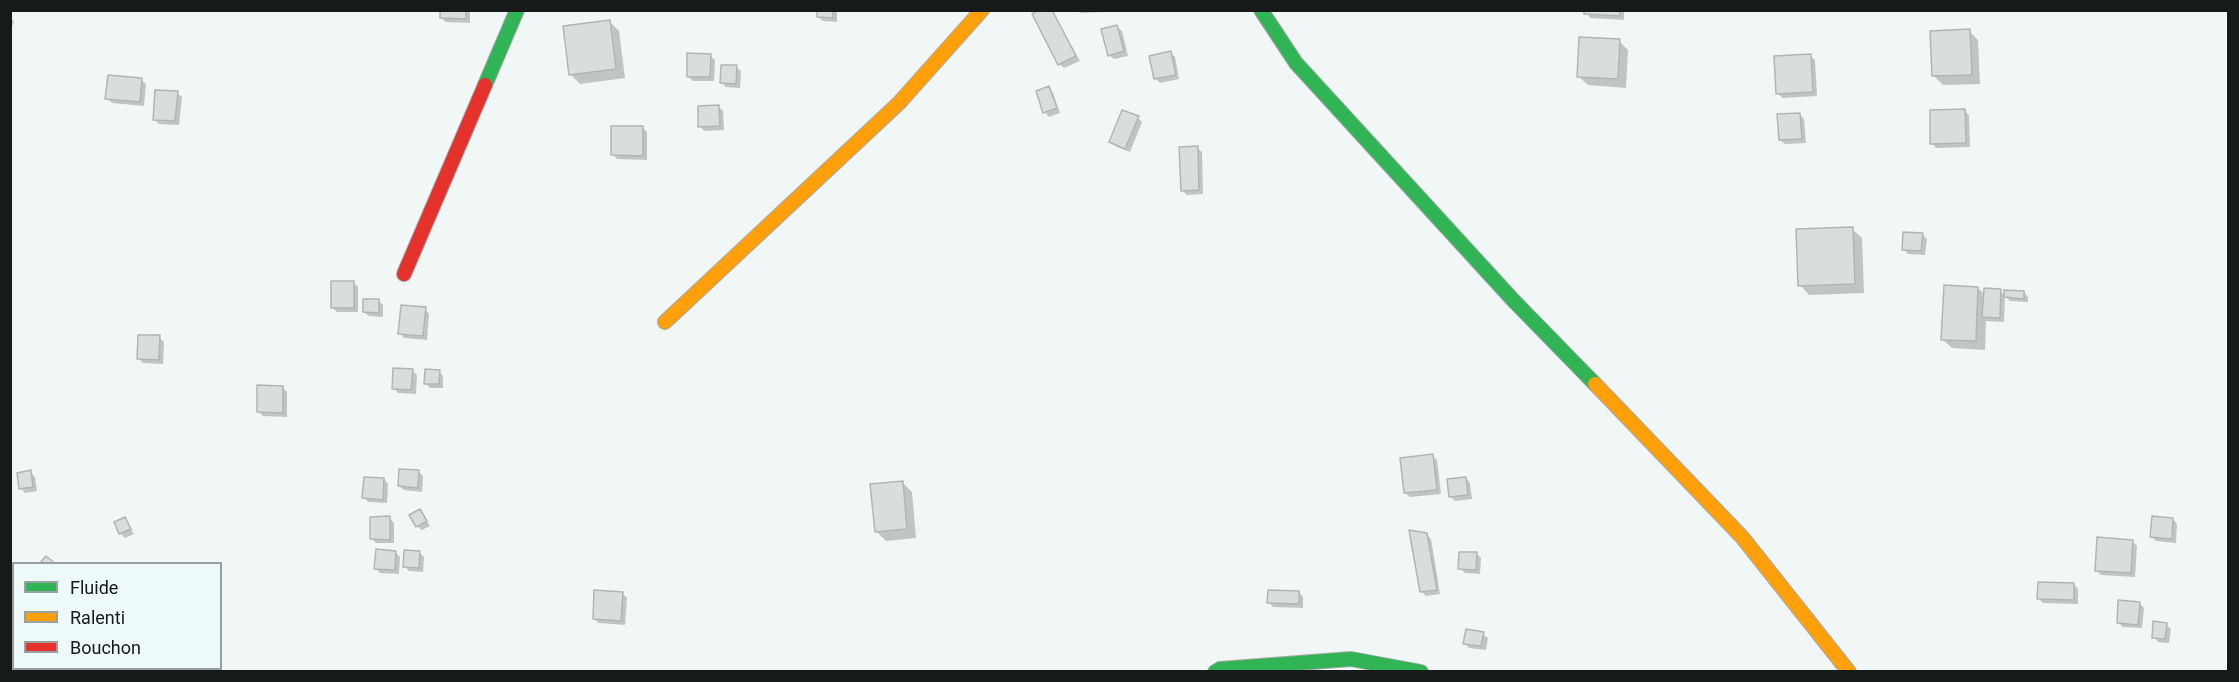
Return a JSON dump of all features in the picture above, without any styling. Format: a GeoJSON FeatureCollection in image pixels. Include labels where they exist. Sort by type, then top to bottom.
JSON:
{"type":"FeatureCollection","features":[{"type":"Feature","properties":{"kind":"street"},"geometry":{"type":"LineString","coordinates":[[404,274],[517,10]]}},
{"type":"Feature","properties":{"kind":"street"},"geometry":{"type":"LineString","coordinates":[[665,322],[899,103],[982,10]]}},
{"type":"Feature","properties":{"kind":"street"},"geometry":{"type":"LineString","coordinates":[[1261,10],[1304,71],[1513,300],[1742,537],[1849,672]]}},
{"type":"Feature","properties":{"kind":"street"},"geometry":{"type":"LineString","coordinates":[[1215,672],[1220,669],[1352,659],[1421,672]]}},
{"type":"Feature","properties":{"kind":"building"},"geometry":{"type":"Polygon","coordinates":[[[440,10],[466,10],[466,19],[440,18],[440,10]]]}},
{"type":"Feature","properties":{"kind":"building"},"geometry":{"type":"Polygon","coordinates":[[[817,10],[833,10],[833,18],[817,17],[817,10]]]}},
{"type":"Feature","properties":{"kind":"building"},"geometry":{"type":"Polygon","coordinates":[[[1039,10],[1052,10],[1076,56],[1058,65],[1032,14],[1039,10]]]}},
{"type":"Feature","properties":{"kind":"building"},"geometry":{"type":"Polygon","coordinates":[[[1584,10],[1620,10],[1620,16],[1584,14],[1584,10]]]}},
{"type":"Feature","properties":{"kind":"building"},"geometry":{"type":"Polygon","coordinates":[[[610,20],[616,69],[569,75],[563,26],[610,20]]]}},
{"type":"Feature","properties":{"kind":"building"},"geometry":{"type":"Polygon","coordinates":[[[1117,25],[1124,51],[1108,56],[1101,29],[1117,25]]]}},
{"type":"Feature","properties":{"kind":"building"},"geometry":{"type":"Polygon","coordinates":[[[1970,29],[1972,75],[1932,76],[1930,31],[1970,29]]]}},
{"type":"Feature","properties":{"kind":"building"},"geometry":{"type":"Polygon","coordinates":[[[1579,37],[1620,39],[1618,79],[1577,77],[1579,37]]]}},
{"type":"Feature","properties":{"kind":"building"},"geometry":{"type":"Polygon","coordinates":[[[1171,51],[1176,75],[1154,79],[1149,56],[1171,51]]]}},
{"type":"Feature","properties":{"kind":"building"},"geometry":{"type":"Polygon","coordinates":[[[687,53],[711,54],[710,77],[687,77],[687,53]]]}},
{"type":"Feature","properties":{"kind":"building"},"geometry":{"type":"Polygon","coordinates":[[[1811,54],[1813,92],[1776,94],[1774,56],[1811,54]]]}},
{"type":"Feature","properties":{"kind":"building"},"geometry":{"type":"Polygon","coordinates":[[[721,65],[737,65],[736,84],[720,83],[721,65]]]}},
{"type":"Feature","properties":{"kind":"building"},"geometry":{"type":"Polygon","coordinates":[[[108,75],[142,78],[140,102],[105,99],[108,75]]]}},
{"type":"Feature","properties":{"kind":"building"},"geometry":{"type":"Polygon","coordinates":[[[1049,86],[1057,108],[1043,113],[1036,91],[1049,86]]]}},
{"type":"Feature","properties":{"kind":"building"},"geometry":{"type":"Polygon","coordinates":[[[155,90],[178,91],[175,121],[153,120],[155,90]]]}},
{"type":"Feature","properties":{"kind":"building"},"geometry":{"type":"Polygon","coordinates":[[[719,105],[720,126],[698,127],[698,106],[719,105]]]}},
{"type":"Feature","properties":{"kind":"building"},"geometry":{"type":"Polygon","coordinates":[[[1965,109],[1966,143],[1930,144],[1930,110],[1965,109]]]}},
{"type":"Feature","properties":{"kind":"building"},"geometry":{"type":"Polygon","coordinates":[[[1122,110],[1139,116],[1125,149],[1109,142],[1122,110]]]}},
{"type":"Feature","properties":{"kind":"building"},"geometry":{"type":"Polygon","coordinates":[[[1800,113],[1802,139],[1779,140],[1777,114],[1800,113]]]}},
{"type":"Feature","properties":{"kind":"building"},"geometry":{"type":"Polygon","coordinates":[[[611,126],[643,126],[643,156],[611,155],[611,126]]]}},
{"type":"Feature","properties":{"kind":"building"},"geometry":{"type":"Polygon","coordinates":[[[1198,146],[1199,190],[1181,191],[1179,147],[1198,146]]]}},
{"type":"Feature","properties":{"kind":"building"},"geometry":{"type":"Polygon","coordinates":[[[1853,227],[1855,284],[1798,286],[1796,229],[1853,227]]]}},
{"type":"Feature","properties":{"kind":"building"},"geometry":{"type":"Polygon","coordinates":[[[1903,232],[1923,233],[1921,251],[1902,250],[1903,232]]]}},
{"type":"Feature","properties":{"kind":"building"},"geometry":{"type":"Polygon","coordinates":[[[331,281],[354,281],[354,308],[331,308],[331,281]]]}},
{"type":"Feature","properties":{"kind":"building"},"geometry":{"type":"Polygon","coordinates":[[[1944,285],[1978,287],[1976,341],[1941,340],[1944,285]]]}},
{"type":"Feature","properties":{"kind":"building"},"geometry":{"type":"Polygon","coordinates":[[[1984,288],[2001,289],[2000,318],[1982,317],[1984,288]]]}},
{"type":"Feature","properties":{"kind":"building"},"geometry":{"type":"Polygon","coordinates":[[[2004,290],[2024,291],[2024,299],[2004,297],[2004,290]]]}},
{"type":"Feature","properties":{"kind":"building"},"geometry":{"type":"Polygon","coordinates":[[[363,299],[379,299],[379,313],[363,312],[363,299]]]}},
{"type":"Feature","properties":{"kind":"building"},"geometry":{"type":"Polygon","coordinates":[[[401,305],[426,307],[423,336],[398,334],[401,305]]]}},
{"type":"Feature","properties":{"kind":"building"},"geometry":{"type":"Polygon","coordinates":[[[138,335],[160,335],[159,360],[137,359],[138,335]]]}},
{"type":"Feature","properties":{"kind":"building"},"geometry":{"type":"Polygon","coordinates":[[[393,368],[413,369],[411,390],[392,389],[393,368]]]}},
{"type":"Feature","properties":{"kind":"building"},"geometry":{"type":"Polygon","coordinates":[[[425,369],[440,370],[439,384],[424,384],[425,369]]]}},
{"type":"Feature","properties":{"kind":"building"},"geometry":{"type":"Polygon","coordinates":[[[257,385],[283,386],[283,413],[257,412],[257,385]]]}},
{"type":"Feature","properties":{"kind":"building"},"geometry":{"type":"Polygon","coordinates":[[[1433,454],[1437,490],[1404,493],[1400,458],[1433,454]]]}},
{"type":"Feature","properties":{"kind":"building"},"geometry":{"type":"Polygon","coordinates":[[[399,469],[419,470],[418,488],[398,486],[399,469]]]}},
{"type":"Feature","properties":{"kind":"building"},"geometry":{"type":"Polygon","coordinates":[[[31,470],[33,487],[19,489],[17,473],[31,470]]]}},
{"type":"Feature","properties":{"kind":"building"},"geometry":{"type":"Polygon","coordinates":[[[364,477],[384,478],[383,500],[362,498],[364,477]]]}},
{"type":"Feature","properties":{"kind":"building"},"geometry":{"type":"Polygon","coordinates":[[[1466,477],[1468,495],[1449,497],[1447,479],[1466,477]]]}},
{"type":"Feature","properties":{"kind":"building"},"geometry":{"type":"Polygon","coordinates":[[[903,481],[907,529],[875,532],[870,484],[903,481]]]}},
{"type":"Feature","properties":{"kind":"building"},"geometry":{"type":"Polygon","coordinates":[[[420,509],[427,521],[416,527],[409,515],[420,509]]]}},
{"type":"Feature","properties":{"kind":"building"},"geometry":{"type":"Polygon","coordinates":[[[390,516],[390,540],[370,539],[370,517],[390,516]]]}},
{"type":"Feature","properties":{"kind":"building"},"geometry":{"type":"Polygon","coordinates":[[[2152,516],[2173,518],[2172,539],[2150,537],[2152,516]]]}},
{"type":"Feature","properties":{"kind":"building"},"geometry":{"type":"Polygon","coordinates":[[[125,517],[131,529],[119,534],[114,522],[125,517]]]}},
{"type":"Feature","properties":{"kind":"building"},"geometry":{"type":"Polygon","coordinates":[[[1409,530],[1427,533],[1437,590],[1420,592],[1409,530]]]}},
{"type":"Feature","properties":{"kind":"building"},"geometry":{"type":"Polygon","coordinates":[[[2097,537],[2133,540],[2131,573],[2095,571],[2097,537]]]}},
{"type":"Feature","properties":{"kind":"building"},"geometry":{"type":"Polygon","coordinates":[[[376,549],[396,551],[395,570],[374,569],[376,549]]]}},
{"type":"Feature","properties":{"kind":"building"},"geometry":{"type":"Polygon","coordinates":[[[404,550],[420,551],[419,568],[403,567],[404,550]]]}},
{"type":"Feature","properties":{"kind":"building"},"geometry":{"type":"Polygon","coordinates":[[[1459,552],[1477,552],[1476,570],[1458,569],[1459,552]]]}},
{"type":"Feature","properties":{"kind":"building"},"geometry":{"type":"Polygon","coordinates":[[[46,556],[54,562],[41,562],[46,556]]]}},
{"type":"Feature","properties":{"kind":"building"},"geometry":{"type":"Polygon","coordinates":[[[2038,582],[2074,583],[2074,600],[2037,599],[2038,582]]]}},
{"type":"Feature","properties":{"kind":"building"},"geometry":{"type":"Polygon","coordinates":[[[594,590],[623,592],[621,621],[593,619],[594,590]]]}},
{"type":"Feature","properties":{"kind":"building"},"geometry":{"type":"Polygon","coordinates":[[[1268,590],[1299,591],[1299,604],[1267,603],[1268,590]]]}},
{"type":"Feature","properties":{"kind":"building"},"geometry":{"type":"Polygon","coordinates":[[[2118,600],[2140,602],[2138,625],[2117,623],[2118,600]]]}},
{"type":"Feature","properties":{"kind":"building"},"geometry":{"type":"Polygon","coordinates":[[[2153,621],[2167,623],[2165,639],[2152,638],[2153,621]]]}},
{"type":"Feature","properties":{"kind":"building"},"geometry":{"type":"Polygon","coordinates":[[[1466,629],[1484,632],[1481,646],[1463,644],[1466,629]]]}},
{"type":"Feature","properties":{"kind":"building"},"geometry":{"type":"Polygon","coordinates":[[[10,659],[12,659],[12,670],[21,670],[21,672],[10,672],[10,659]]]}},
{"type":"Feature","properties":{"kind":"building"},"geometry":{"type":"Polygon","coordinates":[[[143,670],[163,670],[163,672],[143,672],[143,670]]]}},
{"type":"Feature","properties":{"kind":"traffic: fast"},"geometry":{"type":"LineString","coordinates":[[485,85],[517,10]]}},
{"type":"Feature","properties":{"kind":"traffic: fast"},"geometry":{"type":"LineString","coordinates":[[1261,10],[1296,63],[1513,300],[1595,384]]}},
{"type":"Feature","properties":{"kind":"traffic: fast"},"geometry":{"type":"LineString","coordinates":[[1215,672],[1220,669],[1351,659],[1421,672]]}},
{"type":"Feature","properties":{"kind":"traffic: slow"},"geometry":{"type":"LineString","coordinates":[[665,322],[899,103],[982,10]]}},
{"type":"Feature","properties":{"kind":"traffic: slow"},"geometry":{"type":"LineString","coordinates":[[1595,384],[1742,537],[1849,672]]}},
{"type":"Feature","properties":{"kind":"traffic: jam"},"geometry":{"type":"LineString","coordinates":[[404,274],[485,85]]}}]}
